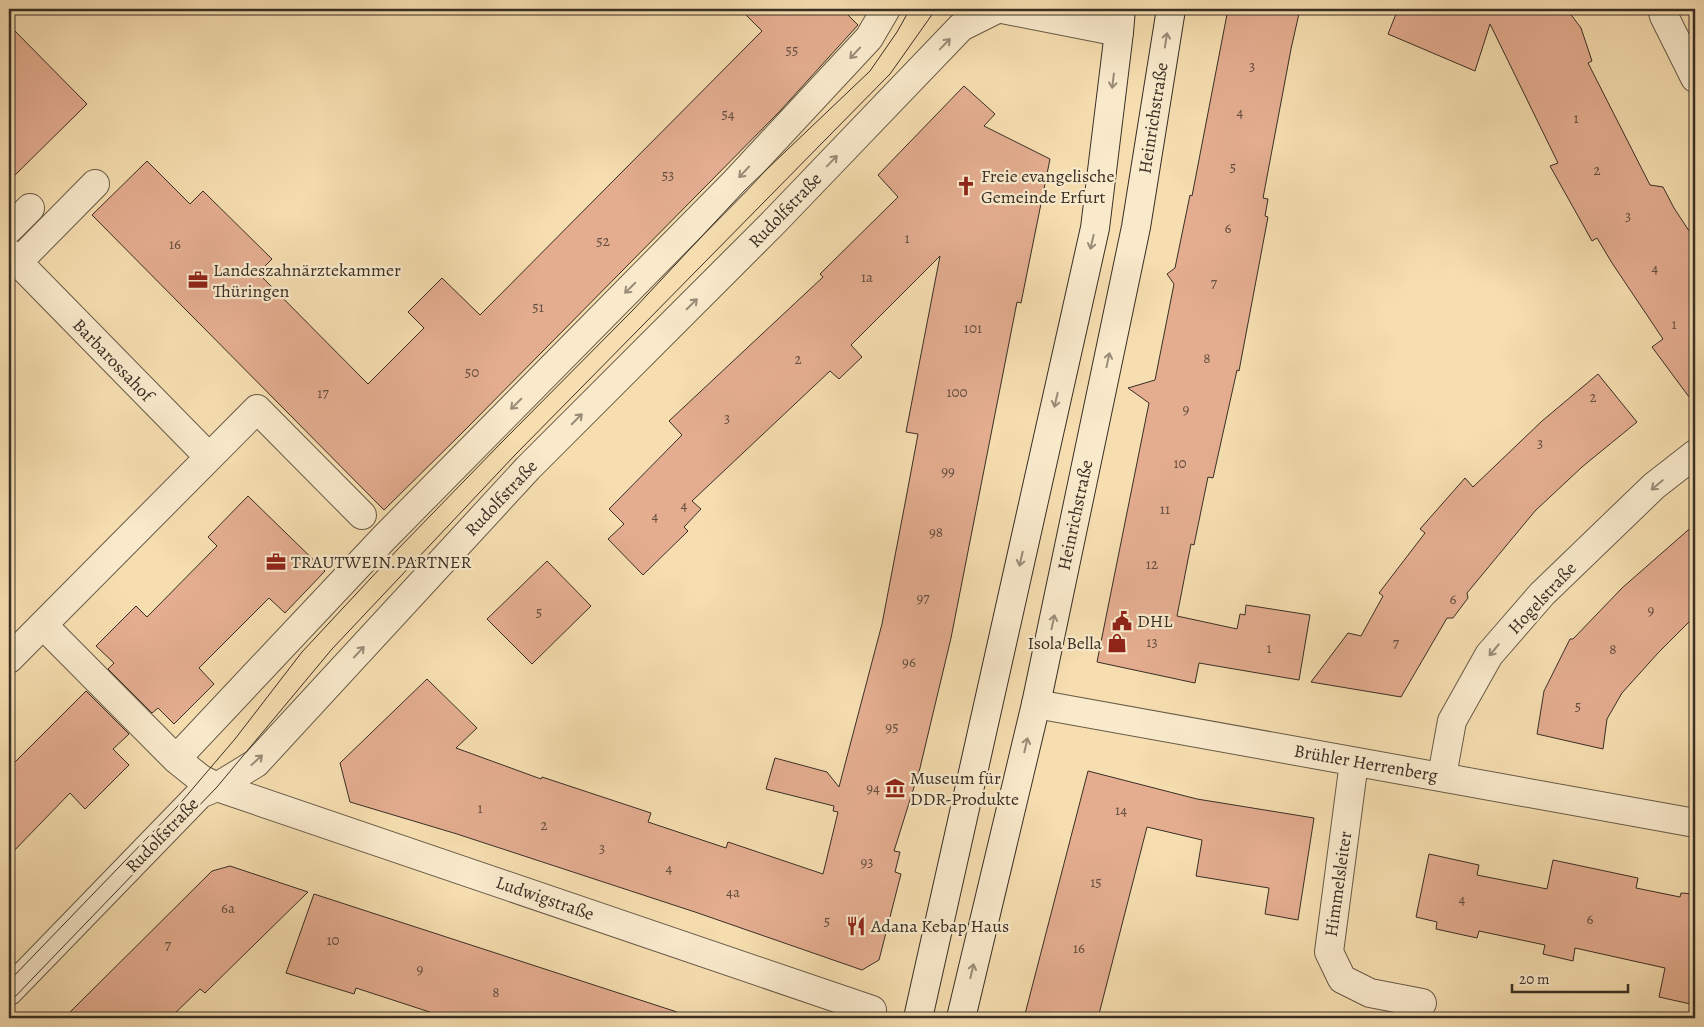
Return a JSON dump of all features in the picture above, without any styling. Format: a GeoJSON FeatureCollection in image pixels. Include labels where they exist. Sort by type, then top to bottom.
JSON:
{"type":"FeatureCollection","features":[{"type":"Feature","properties":{"kind":"street","name":"Rudolfstraße"},"geometry":{"type":"LineString","coordinates":[[9,991],[200,794],[217,787],[256,763],[528,468],[774,222],[961,27],[997,9]]}},
{"type":"Feature","properties":{"kind":"street"},"geometry":{"type":"LineString","coordinates":[[918,1018],[1095,228],[1120,20],[1002,9]]}},
{"type":"Feature","properties":{"kind":"street","name":"Heinrichstraße"},"geometry":{"type":"LineString","coordinates":[[961,1018],[1036,704],[1136,227],[1171,9]]}},
{"type":"Feature","properties":{"kind":"street"},"geometry":{"type":"LineString","coordinates":[[1662,9],[1695,78]]}},
{"type":"Feature","properties":{"kind":"street"},"geometry":{"type":"LineString","coordinates":[[176,759],[384,538],[735,182],[868,38],[885,11]]}},
{"type":"Feature","properties":{"kind":"street","name":"Barbarossahof"},"geometry":{"type":"LineString","coordinates":[[95,184],[13,258],[209,457]]}},
{"type":"Feature","properties":{"kind":"street"},"geometry":{"type":"LineString","coordinates":[[9,229],[30,208]]}},
{"type":"Feature","properties":{"kind":"street"},"geometry":{"type":"LineString","coordinates":[[9,659],[257,409],[362,515]]}},
{"type":"Feature","properties":{"kind":"street","name":"Hogelstraße"},"geometry":{"type":"LineString","coordinates":[[1442,776],[1452,721],[1489,655],[1542,594],[1654,486],[1695,454]]}},
{"type":"Feature","properties":{"kind":"street"},"geometry":{"type":"LineString","coordinates":[[43,625],[176,759],[202,779],[217,787]]}},
{"type":"Feature","properties":{"kind":"street","name":"Brühler Herrenberg"},"geometry":{"type":"LineString","coordinates":[[1036,704],[1695,823]]}},
{"type":"Feature","properties":{"kind":"street","name":"Himmelsleiter"},"geometry":{"type":"LineString","coordinates":[[1354,762],[1329,952],[1342,979],[1370,993],[1422,1003]]}},
{"type":"Feature","properties":{"kind":"street","name":"Ludwigstraße"},"geometry":{"type":"LineString","coordinates":[[217,787],[872,1010]]}},
{"type":"Feature","properties":{"kind":"building"},"geometry":{"type":"Polygon","coordinates":[[[740,9],[842,9],[858,25],[780,111],[384,510],[92,215],[147,161],[190,204],[203,191],[272,259],[258,273],[368,384],[424,328],[408,312],[442,278],[480,315],[762,31],[740,9]]]}},
{"type":"Feature","properties":{"kind":"building"},"geometry":{"type":"Polygon","coordinates":[[[1228,9],[1300,9],[1263,198],[1268,199],[1265,216],[1268,217],[1239,371],[1237,370],[1213,478],[1208,477],[1194,545],[1191,544],[1177,616],[1237,629],[1240,614],[1245,615],[1246,605],[1310,615],[1299,680],[1199,663],[1195,683],[1097,662],[1149,403],[1128,388],[1155,380],[1174,284],[1167,274],[1175,268],[1190,195],[1192,196],[1228,9]]]}},
{"type":"Feature","properties":{"kind":"building"},"geometry":{"type":"Polygon","coordinates":[[[1398,9],[1565,9],[1581,28],[1592,61],[1588,63],[1650,185],[1663,187],[1695,240],[1695,405],[1652,347],[1663,339],[1597,238],[1592,241],[1550,166],[1558,163],[1490,24],[1475,71],[1388,34],[1398,9]]]}},
{"type":"Feature","properties":{"kind":"building"},"geometry":{"type":"Polygon","coordinates":[[[9,25],[87,104],[9,181],[9,25]]]}},
{"type":"Feature","properties":{"kind":"building"},"geometry":{"type":"Polygon","coordinates":[[[964,86],[995,114],[984,126],[1050,159],[1021,303],[1017,302],[951,638],[920,768],[894,851],[900,852],[895,872],[901,874],[879,960],[862,970],[695,912],[457,834],[350,802],[340,763],[427,679],[477,728],[456,748],[541,779],[542,777],[651,813],[648,822],[726,848],[728,842],[823,874],[838,812],[833,811],[834,806],[766,789],[775,758],[827,772],[839,787],[882,624],[907,493],[918,434],[906,432],[940,256],[851,345],[862,357],[839,379],[830,371],[692,501],[701,509],[684,527],[688,531],[643,575],[608,539],[624,524],[609,509],[682,435],[669,421],[823,277],[820,274],[898,197],[878,175],[964,86]]]}},
{"type":"Feature","properties":{"kind":"building"},"geometry":{"type":"Polygon","coordinates":[[[1598,374],[1637,422],[1582,467],[1535,511],[1467,593],[1468,598],[1453,618],[1447,618],[1401,697],[1311,682],[1348,633],[1361,636],[1383,596],[1379,593],[1425,533],[1420,529],[1465,478],[1473,487],[1542,421],[1598,374]]]}},
{"type":"Feature","properties":{"kind":"building"},"geometry":{"type":"Polygon","coordinates":[[[248,496],[325,571],[285,613],[269,598],[199,668],[214,684],[174,724],[158,708],[152,713],[108,669],[114,663],[96,646],[136,606],[147,617],[217,546],[208,537],[248,496]]]}},
{"type":"Feature","properties":{"kind":"building"},"geometry":{"type":"Polygon","coordinates":[[[1695,524],[1695,616],[1622,693],[1607,719],[1603,749],[1537,734],[1544,691],[1570,639],[1573,639],[1622,588],[1695,524]]]}},
{"type":"Feature","properties":{"kind":"building"},"geometry":{"type":"Polygon","coordinates":[[[547,561],[591,606],[532,664],[487,619],[547,561]]]}},
{"type":"Feature","properties":{"kind":"building"},"geometry":{"type":"Polygon","coordinates":[[[86,691],[129,734],[113,749],[129,765],[85,809],[70,793],[9,856],[9,768],[86,691]]]}},
{"type":"Feature","properties":{"kind":"building"},"geometry":{"type":"Polygon","coordinates":[[[1088,771],[1197,799],[1314,818],[1298,920],[1265,914],[1269,888],[1196,876],[1202,840],[1147,827],[1098,1018],[1024,1018],[1088,771]]]}},
{"type":"Feature","properties":{"kind":"building"},"geometry":{"type":"Polygon","coordinates":[[[1429,854],[1479,865],[1477,875],[1547,889],[1553,860],[1638,878],[1636,888],[1680,897],[1681,893],[1695,894],[1695,1005],[1659,997],[1665,968],[1575,948],[1573,961],[1543,954],[1545,945],[1479,931],[1477,938],[1436,929],[1437,922],[1416,917],[1429,854]]]}},
{"type":"Feature","properties":{"kind":"building"},"geometry":{"type":"Polygon","coordinates":[[[230,866],[308,892],[205,993],[200,989],[170,1018],[64,1018],[212,871],[230,866]]]}},
{"type":"Feature","properties":{"kind":"building"},"geometry":{"type":"Polygon","coordinates":[[[314,894],[677,1012],[676,1018],[448,1018],[356,988],[354,994],[286,973],[314,894]]]}},
{"type":"Feature","properties":{"kind":"tram line"},"geometry":{"type":"LineString","coordinates":[[9,981],[177,807],[235,739],[302,652],[398,549],[633,310],[745,190],[870,71],[897,32],[910,9]]}},
{"type":"Feature","properties":{"kind":"tram line"},"geometry":{"type":"LineString","coordinates":[[9,1003],[217,787],[332,649],[515,455],[890,74],[936,9]]}},
{"type":"Feature","properties":{"kind":"place","name":"Freie evangelische Gemeinde Erfurt"},"geometry":{"type":"Point","coordinates":[966,186]}},
{"type":"Feature","properties":{"kind":"place","name":"Landeszahnärztekammer Thüringen"},"geometry":{"type":"Point","coordinates":[198,280]}},
{"type":"Feature","properties":{"kind":"place","name":"TRAUTWEIN.PARTNER"},"geometry":{"type":"Point","coordinates":[276,562]}},
{"type":"Feature","properties":{"kind":"place","name":"DHL"},"geometry":{"type":"Point","coordinates":[1122,621]}},
{"type":"Feature","properties":{"kind":"place","name":"Isola Bella"},"geometry":{"type":"Point","coordinates":[1117,643]}},
{"type":"Feature","properties":{"kind":"place","name":"Museum für DDR-Produkte"},"geometry":{"type":"Point","coordinates":[895,788]}},
{"type":"Feature","properties":{"kind":"place","name":"Adana Kebap Haus"},"geometry":{"type":"Point","coordinates":[856,926]}}]}
